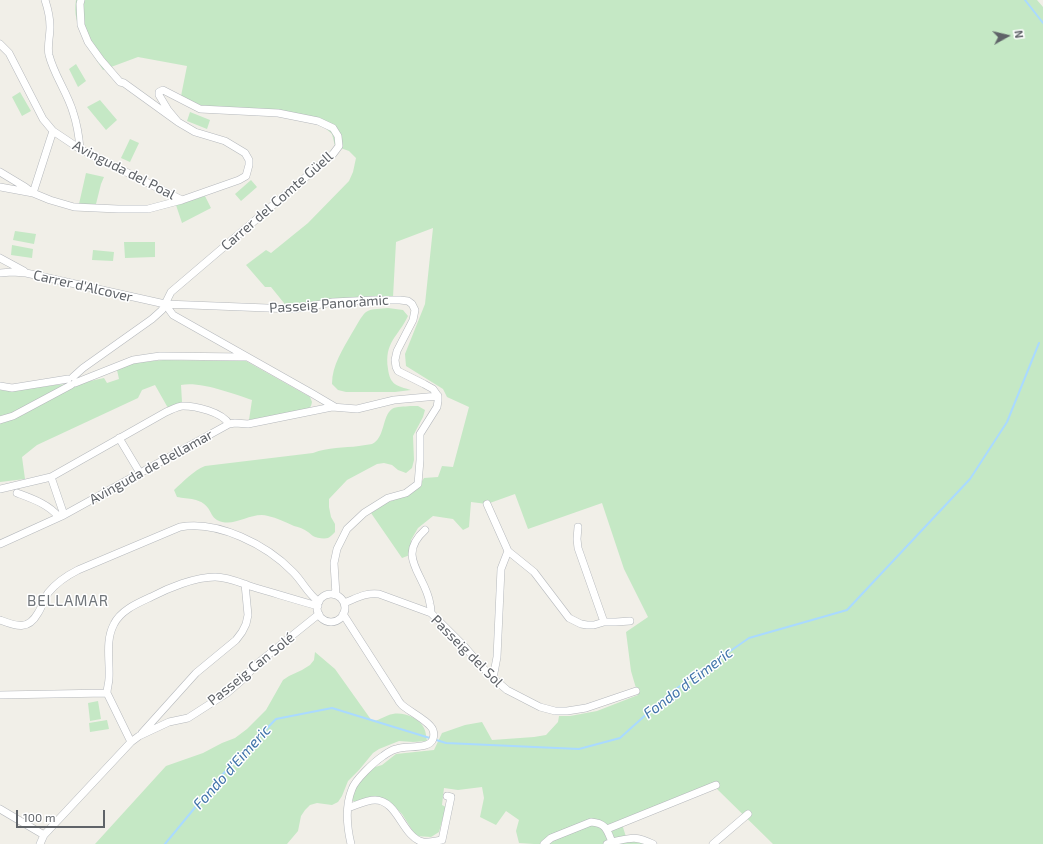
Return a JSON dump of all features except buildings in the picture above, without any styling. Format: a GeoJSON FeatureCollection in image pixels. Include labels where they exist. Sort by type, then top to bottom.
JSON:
{"type":"FeatureCollection","features":[{"type":"Feature","properties":{"kind":"street"},"geometry":{"type":"LineString","coordinates":[[45,0],[50,28],[48,47],[49,54],[52,65],[73,112],[79,136],[80,149]]}},
{"type":"Feature","properties":{"kind":"street","name":"Avinguda del Poal"},"geometry":{"type":"LineString","coordinates":[[0,44],[9,53],[43,119],[53,131],[80,149],[182,200],[239,180],[246,176],[250,165],[249,160],[244,153],[225,141],[195,132],[178,122],[124,83],[120,82],[88,42],[81,25],[81,0]]}},
{"type":"Feature","properties":{"kind":"street","name":"Carrer del Comte Güell"},"geometry":{"type":"LineString","coordinates":[[165,304],[171,292],[333,154],[339,146],[338,136],[333,128],[318,121],[278,114],[200,109],[163,90],[159,92],[159,95],[168,110],[178,122]]}},
{"type":"Feature","properties":{"kind":"street"},"geometry":{"type":"LineString","coordinates":[[33,193],[53,131]]}},
{"type":"Feature","properties":{"kind":"street"},"geometry":{"type":"LineString","coordinates":[[0,172],[33,193]]}},
{"type":"Feature","properties":{"kind":"street"},"geometry":{"type":"LineString","coordinates":[[0,187],[33,193],[74,207],[148,210],[182,200]]}},
{"type":"Feature","properties":{"kind":"street"},"geometry":{"type":"LineString","coordinates":[[0,258],[26,273]]}},
{"type":"Feature","properties":{"kind":"street","name":"Carrer d'Alcover"},"geometry":{"type":"LineString","coordinates":[[0,273],[26,273],[165,304]]}},
{"type":"Feature","properties":{"kind":"street","name":"Passeig Panoràmic"},"geometry":{"type":"LineString","coordinates":[[165,304],[293,309],[333,302],[381,300],[408,301],[412,304],[415,310],[413,320],[397,351],[395,360],[396,367],[398,371],[433,389],[438,396]]}},
{"type":"Feature","properties":{"kind":"street"},"geometry":{"type":"LineString","coordinates":[[0,386],[12,388],[72,381],[84,368],[152,319],[162,310],[165,304],[173,315],[335,407]]}},
{"type":"Feature","properties":{"kind":"street"},"geometry":{"type":"LineString","coordinates":[[230,357],[232,352],[231,348]]}},
{"type":"Feature","properties":{"kind":"street"},"geometry":{"type":"LineString","coordinates":[[0,420],[13,416],[72,381],[133,360],[160,356],[246,357]]}},
{"type":"Feature","properties":{"kind":"street"},"geometry":{"type":"LineString","coordinates":[[308,412],[316,405],[313,394]]}},
{"type":"Feature","properties":{"kind":"street"},"geometry":{"type":"LineString","coordinates":[[336,595],[334,563],[337,549],[347,528],[388,498],[406,492],[418,484],[420,434],[437,407],[438,396]]}},
{"type":"Feature","properties":{"kind":"street","name":"Avinguda de Bellamar"},"geometry":{"type":"LineString","coordinates":[[0,544],[61,516],[225,425],[254,423],[335,407],[357,409],[394,400],[438,396]]}},
{"type":"Feature","properties":{"kind":"street"},"geometry":{"type":"LineString","coordinates":[[0,489],[51,477],[166,412],[182,406],[211,411],[217,414],[225,425]]}},
{"type":"Feature","properties":{"kind":"street"},"geometry":{"type":"LineString","coordinates":[[119,438],[140,473]]}},
{"type":"Feature","properties":{"kind":"street"},"geometry":{"type":"LineString","coordinates":[[51,477],[61,516]]}},
{"type":"Feature","properties":{"kind":"street"},"geometry":{"type":"LineString","coordinates":[[17,493],[37,501],[61,516]]}},
{"type":"Feature","properties":{"kind":"street"},"geometry":{"type":"LineString","coordinates":[[487,504],[508,551],[534,572],[569,618],[581,624],[587,625],[594,625],[604,622],[630,621]]}},
{"type":"Feature","properties":{"kind":"street"},"geometry":{"type":"LineString","coordinates":[[0,620],[21,626],[28,624],[38,614],[48,593],[66,576],[180,527],[188,525],[198,525],[233,533],[266,550],[293,572],[318,604],[319,614],[326,621],[336,621],[343,614],[345,607],[344,603],[339,597],[329,594],[323,597],[318,604]]}},
{"type":"Feature","properties":{"kind":"street"},"geometry":{"type":"LineString","coordinates":[[578,527],[578,548],[604,622]]}},
{"type":"Feature","properties":{"kind":"street"},"geometry":{"type":"LineString","coordinates":[[425,530],[414,542],[412,550],[415,568],[428,596],[430,613]]}},
{"type":"Feature","properties":{"kind":"street"},"geometry":{"type":"LineString","coordinates":[[493,678],[497,657],[501,570],[508,551]]}},
{"type":"Feature","properties":{"kind":"street"},"geometry":{"type":"LineString","coordinates":[[131,742],[106,693],[109,679],[110,634],[114,623],[124,612],[145,599],[166,589],[202,579],[216,577],[318,604]]}},
{"type":"Feature","properties":{"kind":"street"},"geometry":{"type":"LineString","coordinates":[[139,736],[196,673],[236,640],[242,632],[248,615],[244,584]]}},
{"type":"Feature","properties":{"kind":"street","name":"Passeig del Sol"},"geometry":{"type":"LineString","coordinates":[[344,603],[373,593],[430,613],[506,690],[540,707],[555,711],[586,708],[636,691]]}},
{"type":"Feature","properties":{"kind":"street","name":"Passeig Can Solé"},"geometry":{"type":"LineString","coordinates":[[40,844],[44,835],[131,742],[139,736],[169,722],[188,718],[227,693],[258,663],[319,614]]}},
{"type":"Feature","properties":{"kind":"street"},"geometry":{"type":"LineString","coordinates":[[343,614],[396,698],[431,727],[433,731],[433,739],[431,743],[423,747],[405,747],[395,749],[381,757],[363,773],[352,788],[348,808],[348,829],[351,844]]}},
{"type":"Feature","properties":{"kind":"street"},"geometry":{"type":"LineString","coordinates":[[0,695],[106,693]]}},
{"type":"Feature","properties":{"kind":"street"},"geometry":{"type":"LineString","coordinates":[[607,829],[716,785]]}},
{"type":"Feature","properties":{"kind":"street"},"geometry":{"type":"LineString","coordinates":[[348,808],[368,801],[376,800],[390,807],[411,835],[417,840],[426,842],[443,842],[451,797],[447,796]]}},
{"type":"Feature","properties":{"kind":"street"},"geometry":{"type":"LineString","coordinates":[[0,809],[44,835]]}},
{"type":"Feature","properties":{"kind":"street"},"geometry":{"type":"LineString","coordinates":[[713,844],[748,814]]}},
{"type":"Feature","properties":{"kind":"street"},"geometry":{"type":"LineString","coordinates":[[544,844],[551,838],[591,822],[598,823],[607,829],[610,843],[634,838],[642,839],[653,844]]}},
{"type":"Feature","properties":{"kind":"green space"},"geometry":{"type":"Polygon","coordinates":[[[76,0],[1037,0],[1043,7],[1043,844],[773,844],[712,783],[621,821],[627,840],[647,844],[519,843],[516,831],[519,820],[506,811],[496,825],[480,817],[484,798],[482,787],[458,790],[444,788],[442,805],[446,807],[439,832],[431,837],[416,836],[402,814],[391,803],[378,797],[365,798],[356,803],[352,800],[354,789],[372,768],[382,765],[396,754],[434,750],[442,733],[465,725],[482,722],[492,740],[546,735],[558,722],[559,716],[570,716],[597,711],[638,695],[631,671],[626,632],[648,617],[624,569],[602,503],[528,529],[515,494],[487,504],[471,502],[469,527],[463,530],[453,519],[433,516],[418,528],[411,540],[410,555],[402,558],[371,513],[386,503],[407,495],[419,486],[424,478],[438,477],[442,466],[453,467],[469,407],[447,397],[443,389],[406,366],[405,354],[425,304],[433,228],[396,242],[393,297],[370,297],[288,308],[271,287],[265,287],[246,265],[266,250],[271,253],[308,223],[349,181],[353,172],[356,158],[349,151],[335,146],[332,134],[324,127],[292,114],[204,107],[181,96],[187,66],[138,57],[103,70],[79,28],[76,19],[76,0]]]}},
{"type":"Feature","properties":{"kind":"green space"},"geometry":{"type":"Polygon","coordinates":[[[76,64],[86,81],[78,87],[69,69],[76,64]]]}},
{"type":"Feature","properties":{"kind":"green space"},"geometry":{"type":"Polygon","coordinates":[[[20,92],[31,111],[22,116],[12,97],[20,92]]]}},
{"type":"Feature","properties":{"kind":"green space"},"geometry":{"type":"Polygon","coordinates":[[[100,100],[117,120],[106,130],[87,107],[100,100]]]}},
{"type":"Feature","properties":{"kind":"green space"},"geometry":{"type":"Polygon","coordinates":[[[190,112],[210,120],[207,129],[187,121],[190,112]]]}},
{"type":"Feature","properties":{"kind":"green space"},"geometry":{"type":"Polygon","coordinates":[[[130,139],[139,143],[130,162],[121,158],[130,139]]]}},
{"type":"Feature","properties":{"kind":"green space"},"geometry":{"type":"Polygon","coordinates":[[[86,173],[104,177],[96,204],[79,204],[86,173]]]}},
{"type":"Feature","properties":{"kind":"green space"},"geometry":{"type":"Polygon","coordinates":[[[251,180],[257,187],[241,201],[235,194],[251,180]]]}},
{"type":"Feature","properties":{"kind":"green space"},"geometry":{"type":"Polygon","coordinates":[[[205,196],[211,208],[182,223],[176,205],[205,196]]]}},
{"type":"Feature","properties":{"kind":"green space"},"geometry":{"type":"Polygon","coordinates":[[[15,231],[36,234],[34,244],[13,240],[15,231]]]}},
{"type":"Feature","properties":{"kind":"green space"},"geometry":{"type":"Polygon","coordinates":[[[124,242],[155,242],[155,257],[125,258],[124,242]]]}},
{"type":"Feature","properties":{"kind":"green space"},"geometry":{"type":"Polygon","coordinates":[[[12,245],[33,249],[32,258],[11,255],[12,245]]]}},
{"type":"Feature","properties":{"kind":"green space"},"geometry":{"type":"Polygon","coordinates":[[[93,250],[114,252],[113,261],[92,260],[93,250]]]}},
{"type":"Feature","properties":{"kind":"green space"},"geometry":{"type":"Polygon","coordinates":[[[388,308],[403,310],[408,316],[390,346],[387,360],[392,382],[398,386],[411,390],[395,392],[346,392],[338,390],[332,384],[334,370],[342,351],[359,322],[368,311],[388,308]]]}},
{"type":"Feature","properties":{"kind":"green space"},"geometry":{"type":"Polygon","coordinates":[[[163,360],[246,361],[310,397],[312,402],[311,406],[308,409],[249,420],[252,400],[207,386],[189,384],[181,385],[182,402],[168,408],[155,385],[142,390],[138,398],[37,445],[22,457],[25,479],[0,482],[0,390],[12,391],[81,383],[104,378],[107,383],[119,379],[117,370],[133,363],[163,360]]]}},
{"type":"Feature","properties":{"kind":"green space"},"geometry":{"type":"Polygon","coordinates":[[[418,406],[425,410],[413,436],[414,460],[412,468],[406,473],[398,470],[392,465],[384,463],[377,464],[347,480],[329,499],[331,517],[335,524],[335,532],[328,538],[314,537],[301,528],[278,519],[262,515],[236,521],[223,522],[215,519],[202,502],[177,497],[174,490],[193,473],[205,466],[313,453],[330,449],[372,444],[379,437],[386,417],[392,409],[418,406]]]}},
{"type":"Feature","properties":{"kind":"green space"},"geometry":{"type":"Polygon","coordinates":[[[315,652],[335,669],[372,721],[393,714],[411,716],[422,724],[427,741],[399,741],[373,753],[348,781],[338,802],[332,805],[317,803],[310,805],[305,810],[301,816],[298,831],[287,844],[95,844],[166,766],[203,753],[235,738],[247,729],[266,710],[283,680],[310,665],[314,660],[315,652]]]}},
{"type":"Feature","properties":{"kind":"green space"},"geometry":{"type":"Polygon","coordinates":[[[98,701],[101,719],[90,721],[88,703],[98,701]]]}},
{"type":"Feature","properties":{"kind":"green space"},"geometry":{"type":"Polygon","coordinates":[[[107,720],[109,729],[90,732],[89,723],[107,720]]]}},
{"type":"Feature","properties":{"kind":"waterway"},"geometry":{"type":"LineString","coordinates":[[1025,0],[1043,23]]}},
{"type":"Feature","properties":{"kind":"waterway","name":"Fondo d'Eimeric"},"geometry":{"type":"LineString","coordinates":[[165,844],[221,776],[276,719],[332,708],[446,743],[579,749],[620,738],[670,693],[749,638],[847,610],[970,479],[1007,422],[1039,343]]}},
{"type":"Feature","properties":{"kind":"district","name":"BELLAMAR"},"geometry":{"type":"Point","coordinates":[68,601]}}]}
